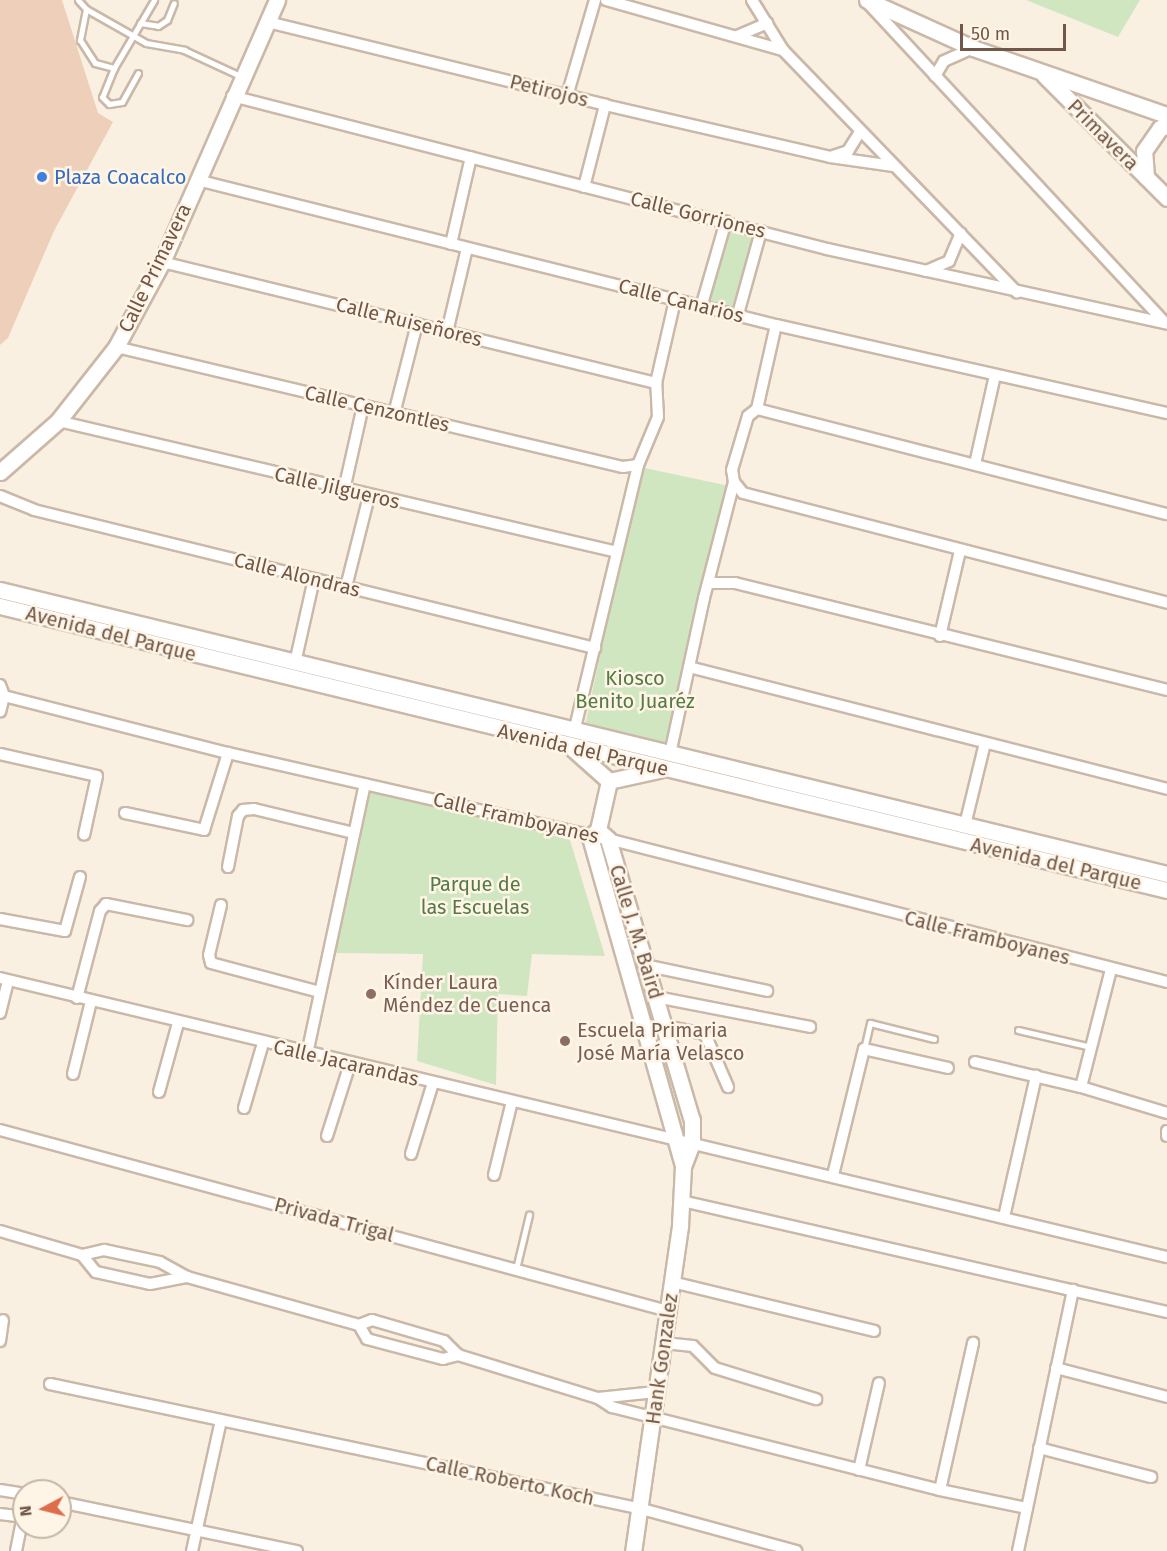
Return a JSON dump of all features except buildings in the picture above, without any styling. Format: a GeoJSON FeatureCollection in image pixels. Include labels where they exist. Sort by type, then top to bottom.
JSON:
{"type":"FeatureCollection","features":[{"type":"Feature","properties":{"kind":"street","name":"Calle Primavera"},"geometry":{"type":"LineString","coordinates":[[0,472],[58,421],[116,347],[162,262],[232,96],[277,0]]}},
{"type":"Feature","properties":{"kind":"street"},"geometry":{"type":"LineString","coordinates":[[567,96],[595,0]]}},
{"type":"Feature","properties":{"kind":"street"},"geometry":{"type":"LineString","coordinates":[[606,0],[783,50]]}},
{"type":"Feature","properties":{"kind":"street"},"geometry":{"type":"LineString","coordinates":[[752,0],[783,50],[1018,293]]}},
{"type":"Feature","properties":{"kind":"street"},"geometry":{"type":"LineString","coordinates":[[866,0],[973,48],[1167,115]]}},
{"type":"Feature","properties":{"kind":"street"},"geometry":{"type":"LineString","coordinates":[[866,0],[1166,323]]}},
{"type":"Feature","properties":{"kind":"street","name":"Petirojos"},"geometry":{"type":"LineString","coordinates":[[268,22],[567,96],[830,157],[893,166]]}},
{"type":"Feature","properties":{"kind":"street"},"geometry":{"type":"LineString","coordinates":[[737,36],[767,23]]}},
{"type":"Feature","properties":{"kind":"street"},"geometry":{"type":"LineString","coordinates":[[935,76],[944,61],[973,48]]}},
{"type":"Feature","properties":{"kind":"street","name":"Primavera"},"geometry":{"type":"LineString","coordinates":[[1040,71],[1167,198]]}},
{"type":"Feature","properties":{"kind":"street","name":"Calle Gorriones"},"geometry":{"type":"LineString","coordinates":[[232,96],[925,272],[1166,323]]}},
{"type":"Feature","properties":{"kind":"street"},"geometry":{"type":"LineString","coordinates":[[584,187],[605,105]]}},
{"type":"Feature","properties":{"kind":"street"},"geometry":{"type":"LineString","coordinates":[[1146,177],[1144,151],[1160,128],[1167,126]]}},
{"type":"Feature","properties":{"kind":"street"},"geometry":{"type":"LineString","coordinates":[[830,157],[848,151],[860,132]]}},
{"type":"Feature","properties":{"kind":"street"},"geometry":{"type":"LineString","coordinates":[[451,244],[471,157]]}},
{"type":"Feature","properties":{"kind":"street","name":"Calle Canarios"},"geometry":{"type":"LineString","coordinates":[[197,180],[675,300],[702,304],[777,325],[1167,413]]}},
{"type":"Feature","properties":{"kind":"street"},"geometry":{"type":"LineString","coordinates":[[702,304],[726,221]]}},
{"type":"Feature","properties":{"kind":"street"},"geometry":{"type":"LineString","coordinates":[[738,314],[761,231]]}},
{"type":"Feature","properties":{"kind":"street"},"geometry":{"type":"LineString","coordinates":[[925,272],[950,261],[961,233]]}},
{"type":"Feature","properties":{"kind":"street"},"geometry":{"type":"LineString","coordinates":[[447,332],[467,248]]}},
{"type":"Feature","properties":{"kind":"street","name":"Calle Ruiseñores"},"geometry":{"type":"LineString","coordinates":[[162,262],[656,382]]}},
{"type":"Feature","properties":{"kind":"street"},"geometry":{"type":"LineString","coordinates":[[675,300],[656,382],[658,417],[638,465],[571,747],[609,781],[668,761],[734,482],[732,470],[748,416],[757,409],[777,325]]}},
{"type":"Feature","properties":{"kind":"street"},"geometry":{"type":"LineString","coordinates":[[394,414],[417,324]]}},
{"type":"Feature","properties":{"kind":"street","name":"Calle Cenzontles"},"geometry":{"type":"LineString","coordinates":[[116,347],[623,467],[638,465]]}},
{"type":"Feature","properties":{"kind":"street"},"geometry":{"type":"LineString","coordinates":[[975,464],[995,375]]}},
{"type":"Feature","properties":{"kind":"street"},"geometry":{"type":"LineString","coordinates":[[344,490],[363,406]]}},
{"type":"Feature","properties":{"kind":"street"},"geometry":{"type":"LineString","coordinates":[[757,409],[1167,514]]}},
{"type":"Feature","properties":{"kind":"street","name":"Calle Jilgueros"},"geometry":{"type":"LineString","coordinates":[[58,421],[369,496],[616,552]]}},
{"type":"Feature","properties":{"kind":"street"},"geometry":{"type":"LineString","coordinates":[[734,482],[743,493],[1167,603]]}},
{"type":"Feature","properties":{"kind":"street","name":"Calle Alondras"},"geometry":{"type":"LineString","coordinates":[[0,496],[34,510],[595,648]]}},
{"type":"Feature","properties":{"kind":"street"},"geometry":{"type":"LineString","coordinates":[[346,586],[369,496]]}},
{"type":"Feature","properties":{"kind":"street"},"geometry":{"type":"LineString","coordinates":[[940,636],[960,551]]}},
{"type":"Feature","properties":{"kind":"street"},"geometry":{"type":"LineString","coordinates":[[295,663],[314,579]]}},
{"type":"Feature","properties":{"kind":"street"},"geometry":{"type":"LineString","coordinates":[[709,583],[735,583],[940,636],[1167,690]]}},
{"type":"Feature","properties":{"kind":"street","name":"Avenida del Parque"},"geometry":{"type":"LineString","coordinates":[[0,590],[574,732],[668,761],[1167,890]]}},
{"type":"Feature","properties":{"kind":"street","name":"Avenida del Parque"},"geometry":{"type":"LineString","coordinates":[[0,606],[571,747],[668,761],[965,825],[1167,874]]}},
{"type":"Feature","properties":{"kind":"street"},"geometry":{"type":"LineString","coordinates":[[689,667],[1167,789]]}},
{"type":"Feature","properties":{"kind":"street"},"geometry":{"type":"LineString","coordinates":[[0,685],[4,696],[0,712]]}},
{"type":"Feature","properties":{"kind":"street","name":"Calle Framboyanes"},"geometry":{"type":"LineString","coordinates":[[4,696],[228,753],[599,836],[1167,982]]}},
{"type":"Feature","properties":{"kind":"street"},"geometry":{"type":"LineString","coordinates":[[965,825],[985,743]]}},
{"type":"Feature","properties":{"kind":"street"},"geometry":{"type":"LineString","coordinates":[[125,813],[204,830],[228,753]]}},
{"type":"Feature","properties":{"kind":"street"},"geometry":{"type":"LineString","coordinates":[[0,754],[96,776],[84,835]]}},
{"type":"Feature","properties":{"kind":"street","name":"Calle J. M. Baird"},"geometry":{"type":"LineString","coordinates":[[609,781],[599,836],[673,1139]]}},
{"type":"Feature","properties":{"kind":"street"},"geometry":{"type":"LineString","coordinates":[[307,1054],[365,784]]}},
{"type":"Feature","properties":{"kind":"street"},"geometry":{"type":"LineString","coordinates":[[228,867],[238,816],[243,810],[254,809],[354,833]]}},
{"type":"Feature","properties":{"kind":"street","name":"Calle J. M. Baird"},"geometry":{"type":"LineString","coordinates":[[599,836],[665,1026],[692,1120],[692,1143]]}},
{"type":"Feature","properties":{"kind":"street"},"geometry":{"type":"LineString","coordinates":[[0,919],[65,931],[80,877]]}},
{"type":"Feature","properties":{"kind":"street"},"geometry":{"type":"LineString","coordinates":[[77,998],[100,911],[106,904],[187,920]]}},
{"type":"Feature","properties":{"kind":"street"},"geometry":{"type":"LineString","coordinates":[[221,905],[209,955],[211,963],[320,992]]}},
{"type":"Feature","properties":{"kind":"street"},"geometry":{"type":"LineString","coordinates":[[644,965],[767,992]]}},
{"type":"Feature","properties":{"kind":"street"},"geometry":{"type":"LineString","coordinates":[[1081,1086],[1112,969]]}},
{"type":"Feature","properties":{"kind":"street"},"geometry":{"type":"LineString","coordinates":[[0,1013],[4,980]]}},
{"type":"Feature","properties":{"kind":"street","name":"Calle Jacarandas"},"geometry":{"type":"LineString","coordinates":[[4,980],[263,1044],[692,1143]]}},
{"type":"Feature","properties":{"kind":"street"},"geometry":{"type":"LineString","coordinates":[[656,997],[810,1027]]}},
{"type":"Feature","properties":{"kind":"street"},"geometry":{"type":"LineString","coordinates":[[73,1074],[91,1001]]}},
{"type":"Feature","properties":{"kind":"street"},"geometry":{"type":"LineString","coordinates":[[159,1092],[178,1023]]}},
{"type":"Feature","properties":{"kind":"street"},"geometry":{"type":"LineString","coordinates":[[665,1026],[705,1034],[728,1088]]}},
{"type":"Feature","properties":{"kind":"street"},"geometry":{"type":"LineString","coordinates":[[244,1108],[263,1044]]}},
{"type":"Feature","properties":{"kind":"street"},"geometry":{"type":"LineString","coordinates":[[833,1175],[864,1049],[948,1068]]}},
{"type":"Feature","properties":{"kind":"street"},"geometry":{"type":"LineString","coordinates":[[975,1062],[1081,1086],[1167,1113]]}},
{"type":"Feature","properties":{"kind":"street"},"geometry":{"type":"LineString","coordinates":[[327,1136],[350,1064]]}},
{"type":"Feature","properties":{"kind":"street"},"geometry":{"type":"LineString","coordinates":[[1004,1217],[1036,1076]]}},
{"type":"Feature","properties":{"kind":"street"},"geometry":{"type":"LineString","coordinates":[[411,1154],[433,1083]]}},
{"type":"Feature","properties":{"kind":"street"},"geometry":{"type":"LineString","coordinates":[[494,1175],[512,1101]]}},
{"type":"Feature","properties":{"kind":"street","name":"Privada Trigal"},"geometry":{"type":"LineString","coordinates":[[0,1130],[668,1311]]}},
{"type":"Feature","properties":{"kind":"street"},"geometry":{"type":"LineString","coordinates":[[1167,1131],[1167,1136]]}},
{"type":"Feature","properties":{"kind":"street","name":"Hank Gonzalez"},"geometry":{"type":"LineString","coordinates":[[673,1139],[683,1166]]}},
{"type":"Feature","properties":{"kind":"street"},"geometry":{"type":"LineString","coordinates":[[692,1143],[1167,1257]]}},
{"type":"Feature","properties":{"kind":"street","name":"Hank Gonzalez"},"geometry":{"type":"LineString","coordinates":[[633,1551],[638,1508],[655,1416],[656,1392],[682,1201],[683,1166],[692,1143]]}},
{"type":"Feature","properties":{"kind":"street"},"geometry":{"type":"LineString","coordinates":[[682,1201],[1167,1312]]}},
{"type":"Feature","properties":{"kind":"street"},"geometry":{"type":"LineString","coordinates":[[0,1231],[82,1256],[96,1272],[150,1284],[187,1277]]}},
{"type":"Feature","properties":{"kind":"street"},"geometry":{"type":"LineString","coordinates":[[82,1256],[104,1250],[149,1260],[187,1277],[359,1325],[372,1320],[444,1341],[459,1355],[598,1398],[612,1407],[655,1416],[940,1490],[1027,1508]]}},
{"type":"Feature","properties":{"kind":"street"},"geometry":{"type":"LineString","coordinates":[[672,1282],[874,1331]]}},
{"type":"Feature","properties":{"kind":"street"},"geometry":{"type":"LineString","coordinates":[[1018,1551],[1072,1290]]}},
{"type":"Feature","properties":{"kind":"street"},"geometry":{"type":"LineString","coordinates":[[0,1341],[3,1320]]}},
{"type":"Feature","properties":{"kind":"street"},"geometry":{"type":"LineString","coordinates":[[359,1325],[367,1339],[443,1359],[459,1355]]}},
{"type":"Feature","properties":{"kind":"street"},"geometry":{"type":"LineString","coordinates":[[664,1343],[693,1346],[715,1368],[816,1399]]}},
{"type":"Feature","properties":{"kind":"street"},"geometry":{"type":"LineString","coordinates":[[940,1490],[973,1343]]}},
{"type":"Feature","properties":{"kind":"street"},"geometry":{"type":"LineString","coordinates":[[1056,1368],[1167,1397]]}},
{"type":"Feature","properties":{"kind":"street"},"geometry":{"type":"LineString","coordinates":[[859,1470],[879,1383]]}},
{"type":"Feature","properties":{"kind":"street","name":"Calle Roberto Koch"},"geometry":{"type":"LineString","coordinates":[[50,1384],[638,1508],[796,1551]]}},
{"type":"Feature","properties":{"kind":"street"},"geometry":{"type":"LineString","coordinates":[[598,1398],[656,1392]]}},
{"type":"Feature","properties":{"kind":"street"},"geometry":{"type":"LineString","coordinates":[[192,1551],[222,1420]]}},
{"type":"Feature","properties":{"kind":"street"},"geometry":{"type":"LineString","coordinates":[[1040,1448],[1151,1477]]}},
{"type":"Feature","properties":{"kind":"street"},"geometry":{"type":"LineString","coordinates":[[72,1504],[297,1551]]}},
{"type":"Feature","properties":{"kind":"lane"},"geometry":{"type":"LineString","coordinates":[[78,0],[86,9],[146,43],[184,50],[242,77]]}},
{"type":"Feature","properties":{"kind":"lane"},"geometry":{"type":"LineString","coordinates":[[138,73],[122,102],[109,104],[102,97],[114,69],[154,0]]}},
{"type":"Feature","properties":{"kind":"lane"},"geometry":{"type":"LineString","coordinates":[[140,23],[158,26],[167,20],[174,3]]}},
{"type":"Feature","properties":{"kind":"lane"},"geometry":{"type":"LineString","coordinates":[[86,9],[80,40],[95,63],[114,69]]}},
{"type":"Feature","properties":{"kind":"lane"},"geometry":{"type":"LineString","coordinates":[[864,1049],[870,1023],[934,1039]]}},
{"type":"Feature","properties":{"kind":"lane"},"geometry":{"type":"LineString","coordinates":[[1018,1030],[1091,1047]]}},
{"type":"Feature","properties":{"kind":"lane"},"geometry":{"type":"LineString","coordinates":[[516,1269],[529,1215]]}},
{"type":"Feature","properties":{"kind":"green space"},"geometry":{"type":"Polygon","coordinates":[[[1026,0],[1140,0],[1118,37],[1026,0]]]}},
{"type":"Feature","properties":{"kind":"green space"},"geometry":{"type":"Polygon","coordinates":[[[726,221],[761,231],[737,314],[702,304],[726,221]]]}},
{"type":"Feature","properties":{"kind":"green space","name":"Kiosco Benito Juaréz"},"geometry":{"type":"Polygon","coordinates":[[[640,467],[733,487],[676,754],[583,734],[640,467]]]}},
{"type":"Feature","properties":{"kind":"green space","name":"Parque de las Escuelas"},"geometry":{"type":"Polygon","coordinates":[[[365,784],[570,840],[605,956],[532,954],[527,996],[498,994],[496,1085],[417,1061],[423,954],[330,953],[365,784]]]}},
{"type":"Feature","properties":{"kind":"place","name":"Plaza Coacalco"},"geometry":{"type":"Point","coordinates":[42,177]}},
{"type":"Feature","properties":{"kind":"place","name":"Kínder Laura Méndez de Cuenca"},"geometry":{"type":"Point","coordinates":[371,994]}},
{"type":"Feature","properties":{"kind":"place","name":"Escuela Primaria José María Velasco"},"geometry":{"type":"Point","coordinates":[565,1041]}}]}
